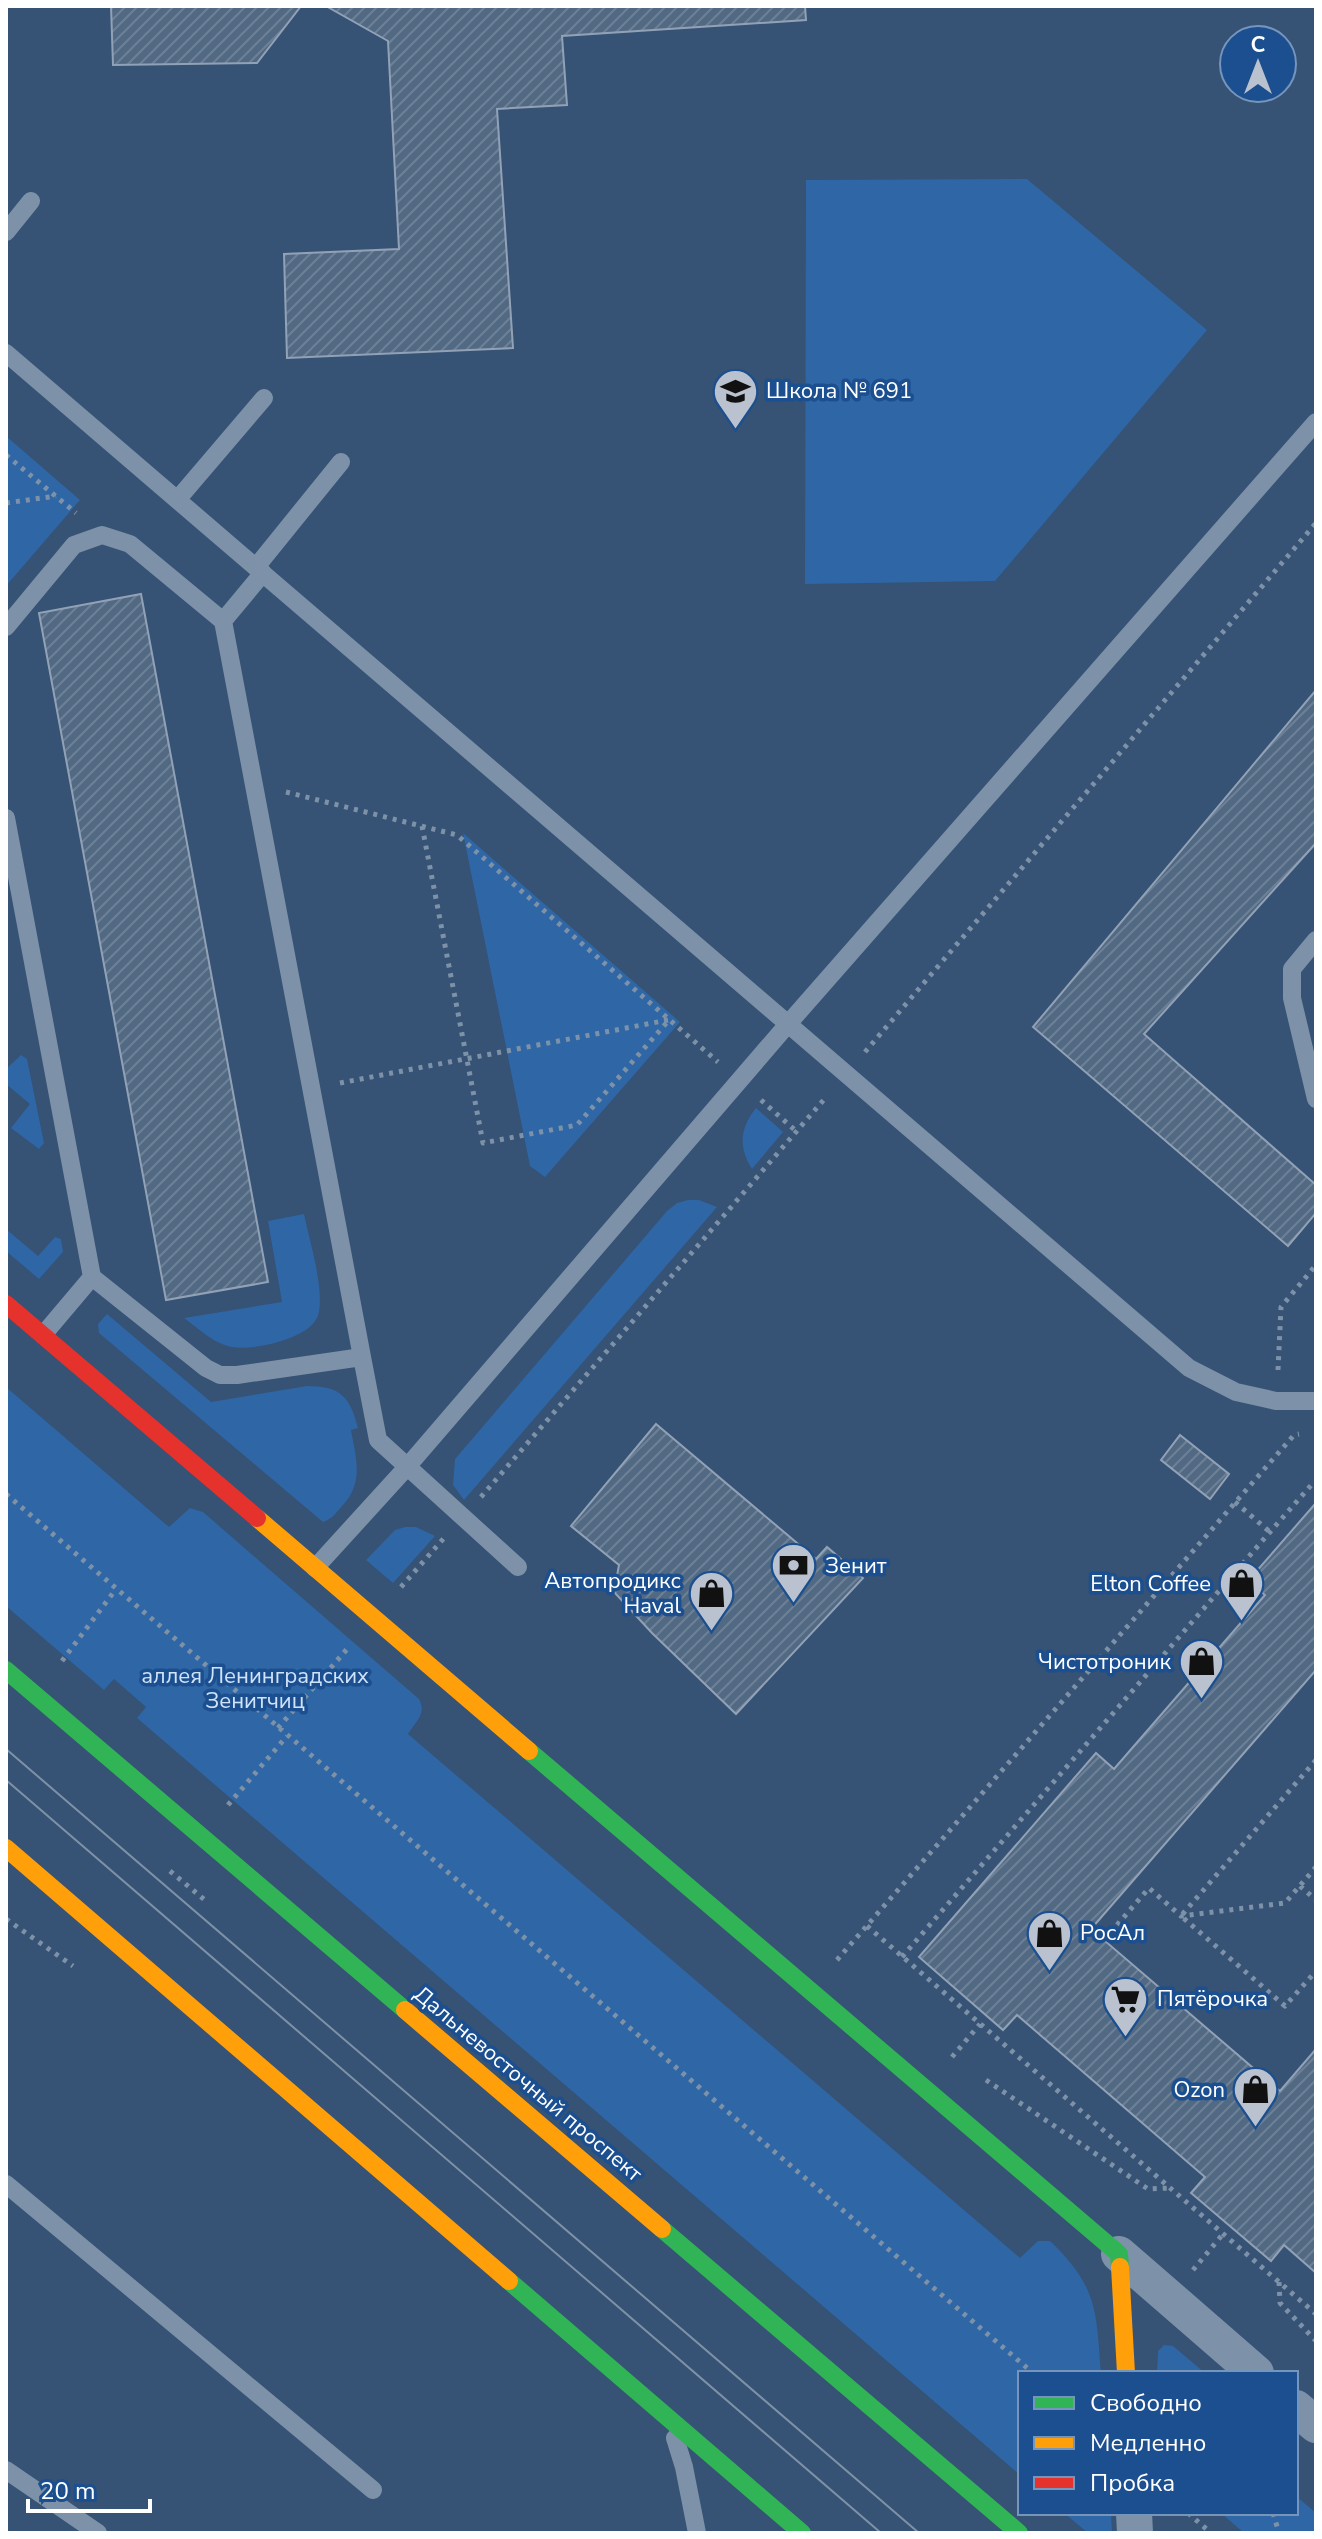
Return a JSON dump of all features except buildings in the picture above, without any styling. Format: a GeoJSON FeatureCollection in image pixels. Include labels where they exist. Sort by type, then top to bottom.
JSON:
{"type":"FeatureCollection","features":[{"type":"Feature","properties":{"kind":"main road"},"geometry":{"type":"LineString","coordinates":[[6,1304],[1119,2254],[1126,2371]]}},
{"type":"Feature","properties":{"kind":"main road","name":"Дальневосточный проспект"},"geometry":{"type":"LineString","coordinates":[[6,1670],[1019,2533]]}},
{"type":"Feature","properties":{"kind":"main road"},"geometry":{"type":"LineString","coordinates":[[6,1848],[802,2533]]}},
{"type":"Feature","properties":{"kind":"street"},"geometry":{"type":"LineString","coordinates":[[1119,2254],[1254,2371]]}},
{"type":"Feature","properties":{"kind":"street"},"geometry":{"type":"LineString","coordinates":[[1298,2410],[1316,2425]]}},
{"type":"Feature","properties":{"kind":"lane"},"geometry":{"type":"LineString","coordinates":[[6,232],[31,201]]}},
{"type":"Feature","properties":{"kind":"lane"},"geometry":{"type":"LineString","coordinates":[[6,353],[1189,1368],[1236,1392],[1276,1401],[1316,1401]]}},
{"type":"Feature","properties":{"kind":"lane"},"geometry":{"type":"LineString","coordinates":[[177,500],[264,398]]}},
{"type":"Feature","properties":{"kind":"lane"},"geometry":{"type":"LineString","coordinates":[[315,1568],[407,1467],[739,1080],[1316,422]]}},
{"type":"Feature","properties":{"kind":"lane"},"geometry":{"type":"LineString","coordinates":[[223,621],[341,462]]}},
{"type":"Feature","properties":{"kind":"lane"},"geometry":{"type":"LineString","coordinates":[[6,627],[74,545],[102,535],[130,544],[223,621],[378,1440],[518,1567]]}},
{"type":"Feature","properties":{"kind":"lane"},"geometry":{"type":"LineString","coordinates":[[6,818],[92,1277],[206,1368],[220,1375],[362,1357]]}},
{"type":"Feature","properties":{"kind":"lane"},"geometry":{"type":"LineString","coordinates":[[1316,940],[1292,969],[1292,998],[1316,1099]]}},
{"type":"Feature","properties":{"kind":"lane"},"geometry":{"type":"LineString","coordinates":[[43,1335],[92,1277]]}},
{"type":"Feature","properties":{"kind":"lane"},"geometry":{"type":"LineString","coordinates":[[6,2184],[373,2490]]}},
{"type":"Feature","properties":{"kind":"lane"},"geometry":{"type":"LineString","coordinates":[[668,2416],[684,2467],[697,2533]]}},
{"type":"Feature","properties":{"kind":"lane"},"geometry":{"type":"LineString","coordinates":[[6,2470],[98,2533]]}},
{"type":"Feature","properties":{"kind":"path"},"geometry":{"type":"LineString","coordinates":[[6,455],[102,535]]}},
{"type":"Feature","properties":{"kind":"path"},"geometry":{"type":"LineString","coordinates":[[6,503],[56,496]]}},
{"type":"Feature","properties":{"kind":"path"},"geometry":{"type":"LineString","coordinates":[[254,784],[457,835],[796,1131]]}},
{"type":"Feature","properties":{"kind":"path"},"geometry":{"type":"LineString","coordinates":[[422,826],[483,1143],[577,1125],[669,1020]]}},
{"type":"Feature","properties":{"kind":"path"},"geometry":{"type":"LineString","coordinates":[[311,1088],[669,1020]]}},
{"type":"Feature","properties":{"kind":"path"},"geometry":{"type":"LineString","coordinates":[[1276,1401],[1281,1307],[1316,1265]]}},
{"type":"Feature","properties":{"kind":"path"},"geometry":{"type":"LineString","coordinates":[[829,1970],[1294,1435],[1305,1432]]}},
{"type":"Feature","properties":{"kind":"path"},"geometry":{"type":"LineString","coordinates":[[902,1957],[1270,1532],[1316,1483]]}},
{"type":"Feature","properties":{"kind":"path"},"geometry":{"type":"LineString","coordinates":[[6,1494],[1031,2371]]}},
{"type":"Feature","properties":{"kind":"path"},"geometry":{"type":"LineString","coordinates":[[1235,1502],[1270,1532]]}},
{"type":"Feature","properties":{"kind":"path"},"geometry":{"type":"LineString","coordinates":[[61,1662],[116,1589]]}},
{"type":"Feature","properties":{"kind":"path"},"geometry":{"type":"LineString","coordinates":[[278,1728],[356,1638]]}},
{"type":"Feature","properties":{"kind":"path"},"geometry":{"type":"LineString","coordinates":[[228,1805],[287,1736]]}},
{"type":"Feature","properties":{"kind":"path"},"geometry":{"type":"LineString","coordinates":[[1181,1916],[1316,1760]]}},
{"type":"Feature","properties":{"kind":"path"},"geometry":{"type":"LineString","coordinates":[[1181,1916],[1285,1903],[1316,1867]]}},
{"type":"Feature","properties":{"kind":"path"},"geometry":{"type":"LineString","coordinates":[[170,1871],[206,1901]]}},
{"type":"Feature","properties":{"kind":"path"},"geometry":{"type":"LineString","coordinates":[[1300,1886],[1316,1900]]}},
{"type":"Feature","properties":{"kind":"path"},"geometry":{"type":"LineString","coordinates":[[1104,1940],[1149,1888],[1285,2006],[1316,1971]]}},
{"type":"Feature","properties":{"kind":"path"},"geometry":{"type":"LineString","coordinates":[[6,1919],[73,1966]]}},
{"type":"Feature","properties":{"kind":"path"},"geometry":{"type":"LineString","coordinates":[[867,1926],[1316,2314]]}},
{"type":"Feature","properties":{"kind":"path"},"geometry":{"type":"LineString","coordinates":[[962,2045],[980,2024]]}},
{"type":"Feature","properties":{"kind":"path"},"geometry":{"type":"LineString","coordinates":[[952,2057],[965,2066]]}},
{"type":"Feature","properties":{"kind":"path"},"geometry":{"type":"LineString","coordinates":[[978,2075],[1148,2189],[1170,2188]]}},
{"type":"Feature","properties":{"kind":"path"},"geometry":{"type":"LineString","coordinates":[[1204,2256],[1223,2234]]}},
{"type":"Feature","properties":{"kind":"path"},"geometry":{"type":"LineString","coordinates":[[1279,2282],[1280,2303],[1316,2341]]}},
{"type":"Feature","properties":{"kind":"path"},"geometry":{"type":"LineString","coordinates":[[1190,2515],[1211,2533]]}},
{"type":"Feature","properties":{"kind":"green space"},"geometry":{"type":"Polygon","coordinates":[[[1027,179],[1207,330],[995,581],[805,584],[806,180],[1027,179]]]}},
{"type":"Feature","properties":{"kind":"green space"},"geometry":{"type":"Polygon","coordinates":[[[6,436],[80,500],[6,586],[6,436]]]}},
{"type":"Feature","properties":{"kind":"green space"},"geometry":{"type":"Polygon","coordinates":[[[463,833],[680,1022],[545,1177],[530,1166],[463,833]]]}},
{"type":"Feature","properties":{"kind":"green space"},"geometry":{"type":"Polygon","coordinates":[[[21,1055],[27,1059],[44,1143],[39,1149],[11,1128],[30,1104],[6,1084],[6,1069],[21,1055]]]}},
{"type":"Feature","properties":{"kind":"green space"},"geometry":{"type":"Polygon","coordinates":[[[756,1108],[783,1132],[752,1169],[744,1153],[743,1138],[756,1108]]]}},
{"type":"Feature","properties":{"kind":"green space"},"geometry":{"type":"Polygon","coordinates":[[[699,1200],[717,1207],[464,1500],[453,1485],[455,1459],[667,1211],[677,1203],[699,1200]]]}},
{"type":"Feature","properties":{"kind":"green space"},"geometry":{"type":"Polygon","coordinates":[[[304,1214],[320,1296],[317,1318],[311,1325],[279,1342],[241,1348],[219,1343],[184,1318],[282,1302],[268,1221],[304,1214]]]}},
{"type":"Feature","properties":{"kind":"green space"},"geometry":{"type":"Polygon","coordinates":[[[6,1229],[38,1256],[55,1237],[61,1239],[63,1252],[39,1279],[6,1251],[6,1229]]]}},
{"type":"Feature","properties":{"kind":"green space"},"geometry":{"type":"Polygon","coordinates":[[[107,1314],[211,1402],[307,1386],[328,1388],[342,1395],[351,1408],[358,1428],[351,1430],[356,1479],[343,1505],[323,1522],[99,1333],[98,1324],[107,1314]]]}},
{"type":"Feature","properties":{"kind":"green space","name":"аллея Ленинградских Зенитчиц"},"geometry":{"type":"Polygon","coordinates":[[[6,1387],[169,1527],[190,1508],[203,1512],[419,1699],[421,1713],[408,1734],[1020,2258],[1038,2241],[1050,2241],[1078,2272],[1092,2301],[1101,2371],[1018,2371],[1018,2473],[137,1718],[146,1707],[114,1679],[104,1690],[6,1606],[6,1387]]]}},
{"type":"Feature","properties":{"kind":"green space"},"geometry":{"type":"Polygon","coordinates":[[[416,1527],[435,1536],[393,1583],[366,1560],[395,1530],[416,1527]]]}},
{"type":"Feature","properties":{"kind":"green space"},"geometry":{"type":"Polygon","coordinates":[[[1164,2345],[1173,2346],[1203,2371],[1157,2371],[1158,2351],[1164,2345]]]}},
{"type":"Feature","properties":{"kind":"green space"},"geometry":{"type":"Polygon","coordinates":[[[1298,2498],[1316,2513],[1316,2533],[1244,2533],[1223,2515],[1298,2515],[1298,2498]]]}},
{"type":"Feature","properties":{"kind":"green space"},"geometry":{"type":"Polygon","coordinates":[[[1066,2515],[1111,2515],[1112,2533],[1088,2533],[1066,2515]]]}},
{"type":"Feature","properties":{"kind":"tram line"},"geometry":{"type":"LineString","coordinates":[[6,1749],[919,2533]]}},
{"type":"Feature","properties":{"kind":"tram line"},"geometry":{"type":"LineString","coordinates":[[6,1780],[881,2533]]}},
{"type":"Feature","properties":{"kind":"traffic: fast"},"geometry":{"type":"LineString","coordinates":[[6,1670],[405,2010]]}},
{"type":"Feature","properties":{"kind":"traffic: fast"},"geometry":{"type":"LineString","coordinates":[[529,1751],[1119,2254],[1120,2267]]}},
{"type":"Feature","properties":{"kind":"traffic: fast"},"geometry":{"type":"LineString","coordinates":[[662,2229],[1019,2533]]}},
{"type":"Feature","properties":{"kind":"traffic: fast"},"geometry":{"type":"LineString","coordinates":[[509,2281],[802,2533]]}},
{"type":"Feature","properties":{"kind":"traffic: slow"},"geometry":{"type":"LineString","coordinates":[[257,1518],[529,1751]]}},
{"type":"Feature","properties":{"kind":"traffic: slow"},"geometry":{"type":"LineString","coordinates":[[6,1848],[509,2281]]}},
{"type":"Feature","properties":{"kind":"traffic: slow"},"geometry":{"type":"LineString","coordinates":[[405,2010],[662,2229]]}},
{"type":"Feature","properties":{"kind":"traffic: slow"},"geometry":{"type":"LineString","coordinates":[[1120,2267],[1126,2371]]}},
{"type":"Feature","properties":{"kind":"traffic: jam"},"geometry":{"type":"LineString","coordinates":[[6,1304],[257,1518]]}},
{"type":"Feature","properties":{"kind":"place","name":"Школа № 691"},"geometry":{"type":"Point","coordinates":[735,430]}},
{"type":"Feature","properties":{"kind":"place","name":"Зенит"},"geometry":{"type":"Point","coordinates":[794,1605]}},
{"type":"Feature","properties":{"kind":"place","name":"Elton Coffee"},"geometry":{"type":"Point","coordinates":[1242,1623]}},
{"type":"Feature","properties":{"kind":"place","name":"Автопродикс Haval"},"geometry":{"type":"Point","coordinates":[712,1633]}},
{"type":"Feature","properties":{"kind":"place","name":"Чистотроник"},"geometry":{"type":"Point","coordinates":[1202,1701]}},
{"type":"Feature","properties":{"kind":"place","name":"РосАл"},"geometry":{"type":"Point","coordinates":[1049,1972]}},
{"type":"Feature","properties":{"kind":"place","name":"Пятёрочка"},"geometry":{"type":"Point","coordinates":[1126,2038]}},
{"type":"Feature","properties":{"kind":"place","name":"Ozon"},"geometry":{"type":"Point","coordinates":[1256,2129]}}]}
